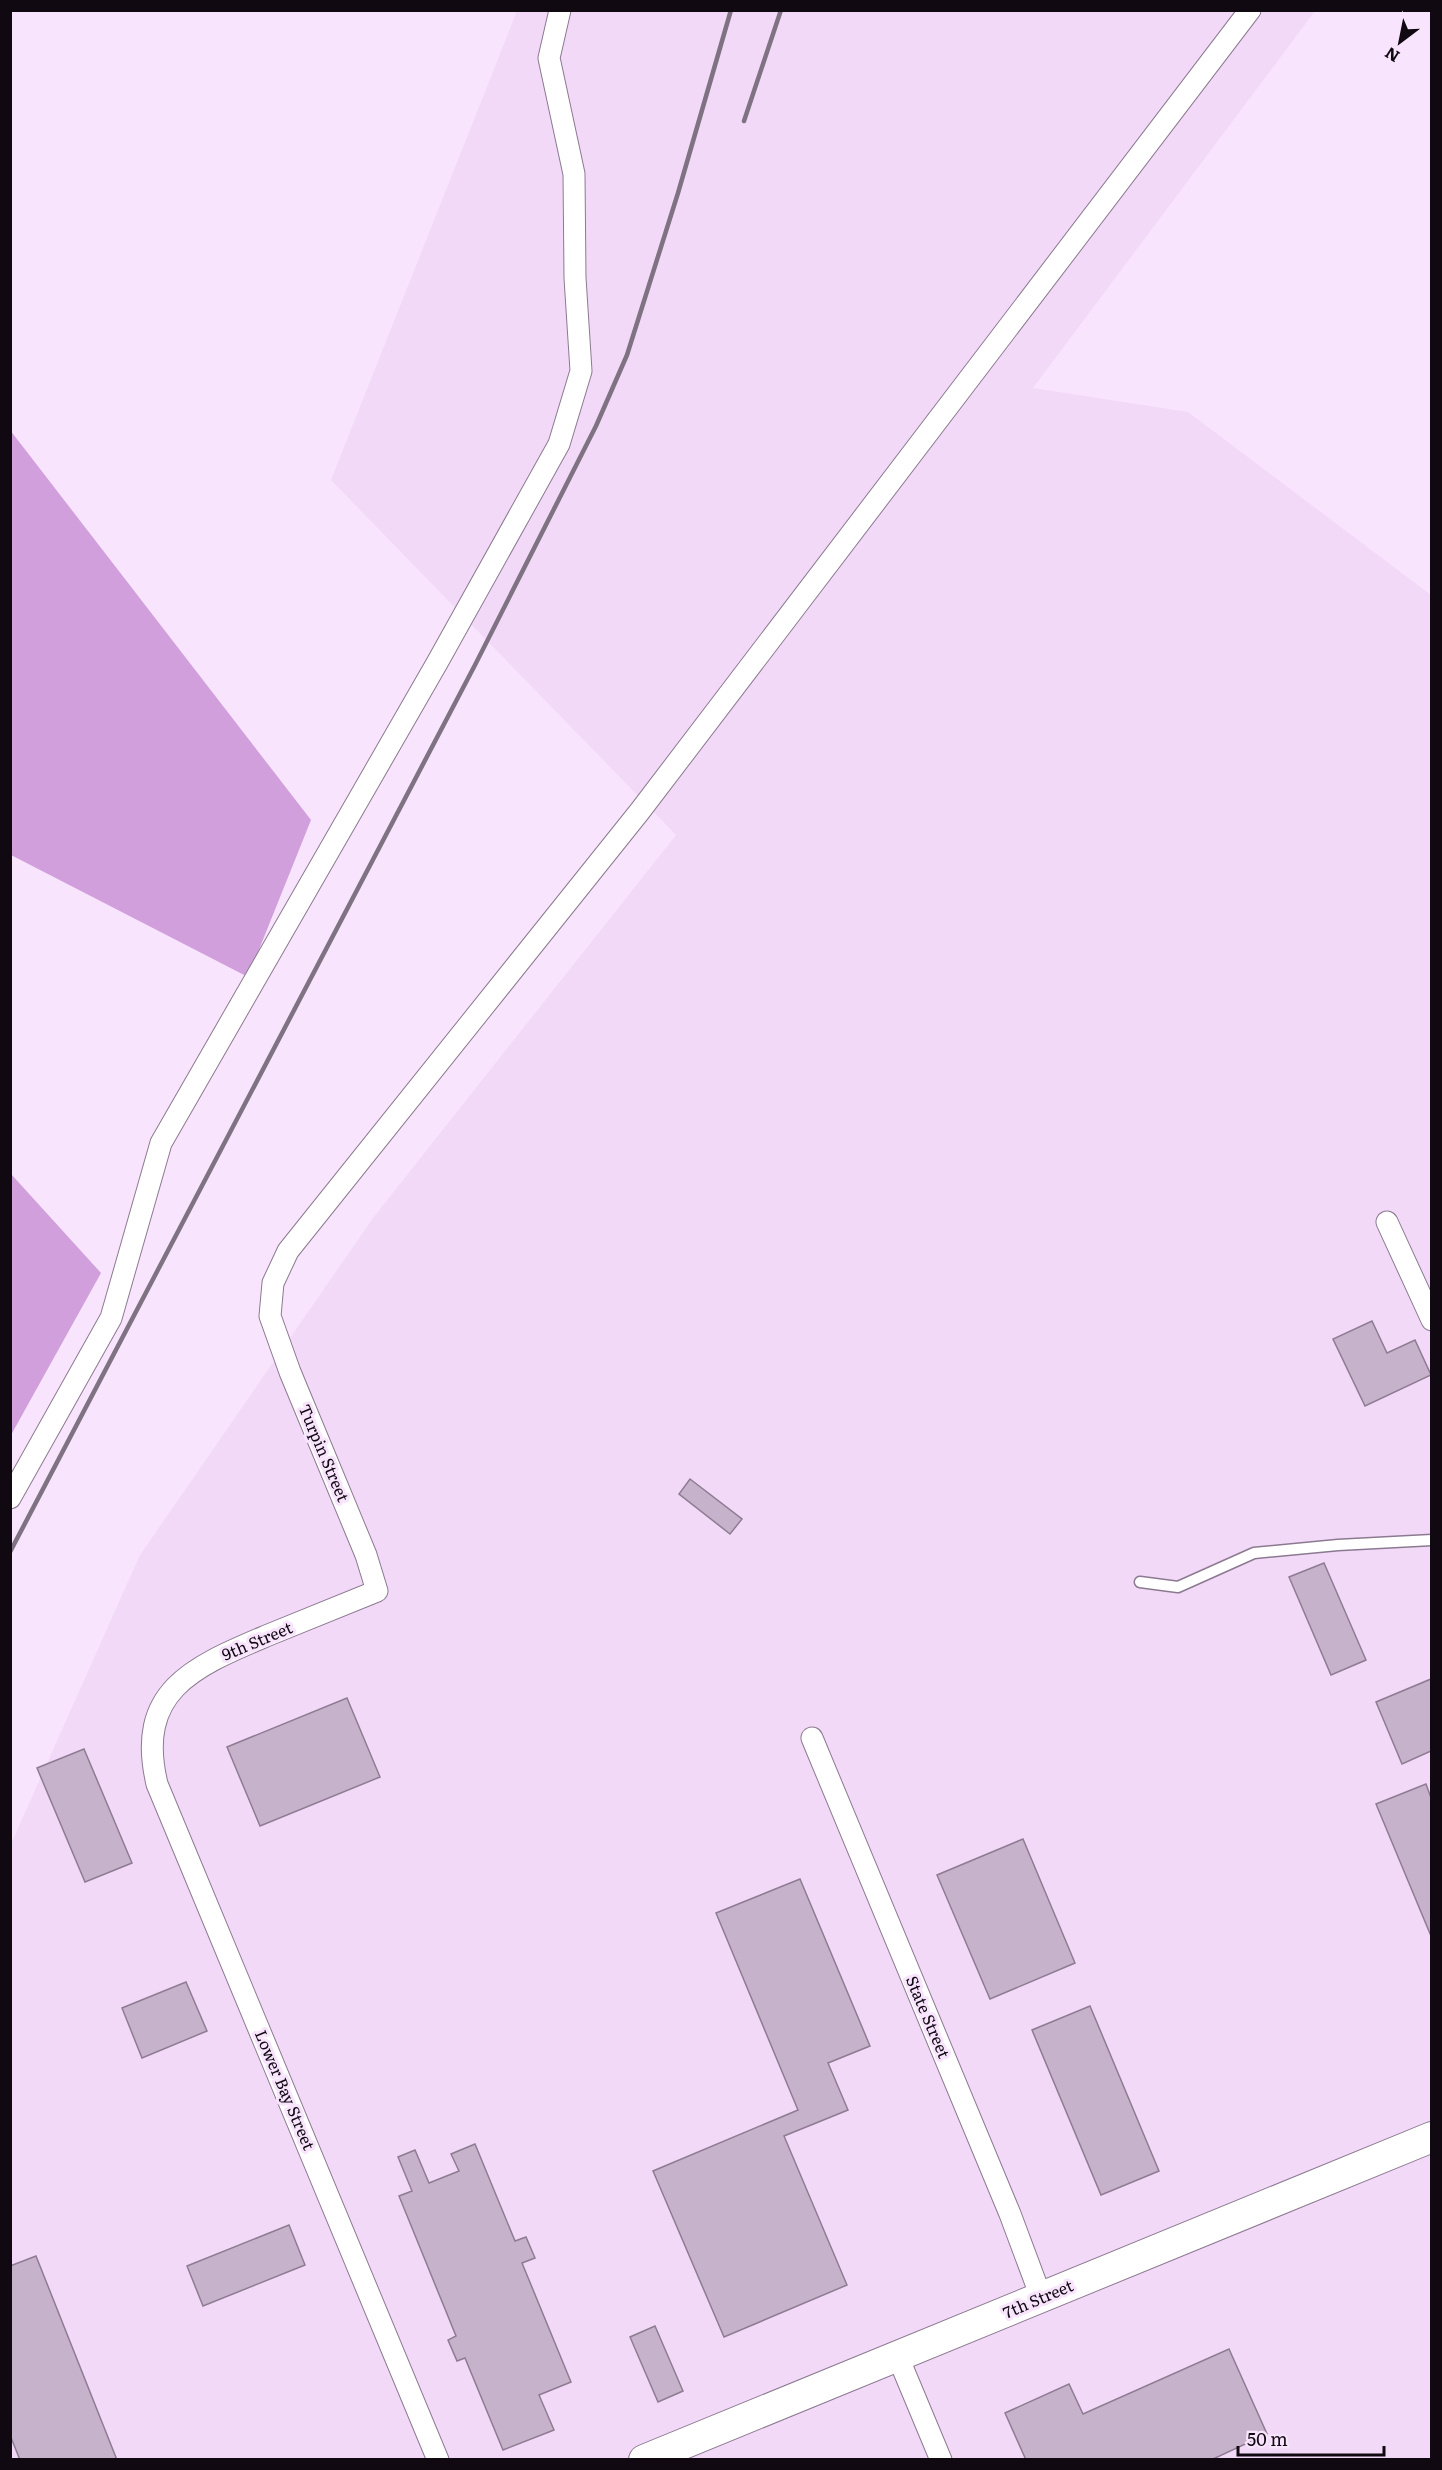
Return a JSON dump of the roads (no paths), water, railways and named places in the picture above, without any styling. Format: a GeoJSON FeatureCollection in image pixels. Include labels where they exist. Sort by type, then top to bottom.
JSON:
{"type":"FeatureCollection","features":[{"type":"Feature","properties":{"kind":"street"},"geometry":{"type":"LineString","coordinates":[[10,1498],[111,1318],[128,1266],[161,1143],[437,663],[559,444],[581,371],[575,278],[574,174],[549,58],[560,10]]}},
{"type":"Feature","properties":{"kind":"street","name":"Turpin Street"},"geometry":{"type":"LineString","coordinates":[[377,1591],[366,1555],[290,1372],[270,1316],[273,1283],[288,1251],[640,811],[1250,10]]}},
{"type":"Feature","properties":{"kind":"street"},"geometry":{"type":"LineString","coordinates":[[1387,1222],[1431,1320]]}},
{"type":"Feature","properties":{"kind":"street","name":"9th Street"},"geometry":{"type":"LineString","coordinates":[[158,1716],[171,1691],[201,1666],[377,1591]]}},
{"type":"Feature","properties":{"kind":"street","name":"Lower Bay Street"},"geometry":{"type":"LineString","coordinates":[[158,1716],[151,1738],[157,1784],[438,2460]]}},
{"type":"Feature","properties":{"kind":"street","name":"State Street"},"geometry":{"type":"LineString","coordinates":[[812,1738],[1010,2214],[1041,2297]]}},
{"type":"Feature","properties":{"kind":"street","name":"7th Street"},"geometry":{"type":"LineString","coordinates":[[644,2460],[1431,2138]]}},
{"type":"Feature","properties":{"kind":"street"},"geometry":{"type":"LineString","coordinates":[[898,2357],[941,2460]]}},
{"type":"Feature","properties":{"kind":"lane"},"geometry":{"type":"LineString","coordinates":[[1140,1582],[1178,1587],[1254,1553],[1338,1545],[1431,1540]]}},
{"type":"Feature","properties":{"kind":"railway"},"geometry":{"type":"LineString","coordinates":[[10,1552],[475,665],[596,426],[627,355],[678,193],[731,10]]}},
{"type":"Feature","properties":{"kind":"railway"},"geometry":{"type":"LineString","coordinates":[[744,121],[781,10]]}}]}
